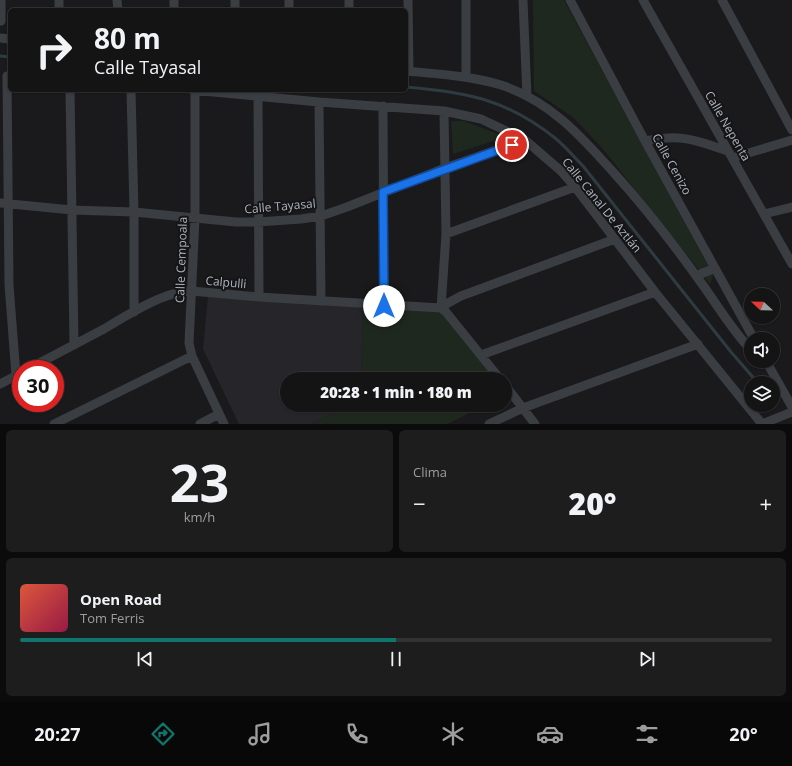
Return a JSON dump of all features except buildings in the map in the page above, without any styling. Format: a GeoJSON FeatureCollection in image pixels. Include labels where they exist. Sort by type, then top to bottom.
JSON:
{"type":"FeatureCollection","features":[{"type":"Feature","properties":{"kind":"street"},"geometry":{"type":"LineString","coordinates":[[1,0],[1,21]]}},
{"type":"Feature","properties":{"kind":"street"},"geometry":{"type":"LineString","coordinates":[[466,0],[466,77]]}},
{"type":"Feature","properties":{"kind":"street"},"geometry":{"type":"LineString","coordinates":[[523,0],[527,96]]}},
{"type":"Feature","properties":{"kind":"street","name":"Calle Cenizo"},"geometry":{"type":"LineString","coordinates":[[570,0],[645,141],[750,332]]}},
{"type":"Feature","properties":{"kind":"street","name":"Calle Nepenta"},"geometry":{"type":"LineString","coordinates":[[643,0],[792,264]]}},
{"type":"Feature","properties":{"kind":"street"},"geometry":{"type":"LineString","coordinates":[[722,0],[792,130]]}},
{"type":"Feature","properties":{"kind":"street"},"geometry":{"type":"LineString","coordinates":[[408,71],[466,77],[502,86],[527,96],[558,116],[585,141],[634,195],[696,276],[744,342]]}},
{"type":"Feature","properties":{"kind":"street"},"geometry":{"type":"LineString","coordinates":[[6,75],[4,204],[9,298],[17,360]]}},
{"type":"Feature","properties":{"kind":"street"},"geometry":{"type":"LineString","coordinates":[[70,92],[74,345]]}},
{"type":"Feature","properties":{"kind":"street"},"geometry":{"type":"LineString","coordinates":[[131,92],[134,212],[134,312]]}},
{"type":"Feature","properties":{"kind":"street","name":"Calle Cempoala"},"geometry":{"type":"LineString","coordinates":[[194,92],[195,218],[189,343],[192,356],[224,424]]}},
{"type":"Feature","properties":{"kind":"street","name":"Calle Canal De Aztlán"},"geometry":{"type":"LineString","coordinates":[[215,92],[319,102],[444,111],[481,119],[525,140],[551,162],[575,187],[655,292],[762,424]]}},
{"type":"Feature","properties":{"kind":"street"},"geometry":{"type":"LineString","coordinates":[[258,96],[259,297]]}},
{"type":"Feature","properties":{"kind":"street"},"geometry":{"type":"LineString","coordinates":[[319,102],[321,301]]}},
{"type":"Feature","properties":{"kind":"street"},"geometry":{"type":"LineString","coordinates":[[383,106],[384,306]]}},
{"type":"Feature","properties":{"kind":"street"},"geometry":{"type":"LineString","coordinates":[[441,308],[446,234],[444,111]]}},
{"type":"Feature","properties":{"kind":"street"},"geometry":{"type":"LineString","coordinates":[[645,141],[680,138],[701,142],[730,154],[792,140]]}},
{"type":"Feature","properties":{"kind":"street","name":"Calle Tayasal"},"geometry":{"type":"LineString","coordinates":[[4,204],[72,210],[134,212],[258,222],[301,219],[321,216],[347,207],[445,168],[525,140]]}},
{"type":"Feature","properties":{"kind":"street"},"geometry":{"type":"LineString","coordinates":[[446,234],[575,187]]}},
{"type":"Feature","properties":{"kind":"street"},"geometry":{"type":"LineString","coordinates":[[764,214],[792,207]]}},
{"type":"Feature","properties":{"kind":"street"},"geometry":{"type":"LineString","coordinates":[[441,308],[461,296],[615,239]]}},
{"type":"Feature","properties":{"kind":"street"},"geometry":{"type":"LineString","coordinates":[[696,276],[715,268]]}},
{"type":"Feature","properties":{"kind":"street","name":"Calpulli"},"geometry":{"type":"LineString","coordinates":[[45,360],[134,312],[173,294],[192,291],[384,306],[441,308]]}},
{"type":"Feature","properties":{"kind":"street"},"geometry":{"type":"LineString","coordinates":[[481,355],[655,292]]}},
{"type":"Feature","properties":{"kind":"street"},"geometry":{"type":"LineString","coordinates":[[441,308],[446,312],[494,372]]}},
{"type":"Feature","properties":{"kind":"street"},"geometry":{"type":"LineString","coordinates":[[489,424],[523,408],[698,344]]}},
{"type":"Feature","properties":{"kind":"street"},"geometry":{"type":"LineString","coordinates":[[54,424],[192,356]]}},
{"type":"Feature","properties":{"kind":"street"},"geometry":{"type":"LineString","coordinates":[[770,368],[792,407]]}},
{"type":"Feature","properties":{"kind":"street"},"geometry":{"type":"LineString","coordinates":[[0,384],[12,378]]}},
{"type":"Feature","properties":{"kind":"street"},"geometry":{"type":"LineString","coordinates":[[512,394],[535,424]]}},
{"type":"Feature","properties":{"kind":"street"},"geometry":{"type":"LineString","coordinates":[[762,424],[792,412]]}},
{"type":"Feature","properties":{"kind":"street"},"geometry":{"type":"LineString","coordinates":[[200,424],[219,414]]}},
{"type":"Feature","properties":{"kind":"shaded area"},"geometry":{"type":"Polygon","coordinates":[[[533,0],[564,0],[713,275],[710,284],[603,149],[573,117],[534,91],[533,0]]]}},
{"type":"Feature","properties":{"kind":"shaded area"},"geometry":{"type":"Polygon","coordinates":[[[451,121],[464,121],[506,137],[453,154],[451,121]]]}},
{"type":"Feature","properties":{"kind":"shaded area"},"geometry":{"type":"Polygon","coordinates":[[[208,296],[363,307],[361,372],[280,372],[280,412],[335,412],[310,424],[239,424],[203,349],[208,296]]]}},
{"type":"Feature","properties":{"kind":"shaded area"},"geometry":{"type":"Polygon","coordinates":[[[363,307],[441,312],[489,372],[361,372],[363,307]]]}},
{"type":"Feature","properties":{"kind":"shaded area"},"geometry":{"type":"Polygon","coordinates":[[[335,412],[472,412],[447,424],[310,424],[335,412]]]}},
{"type":"Feature","properties":{"kind":"waterway"},"geometry":{"type":"LineString","coordinates":[[0,56],[8,57]]}},
{"type":"Feature","properties":{"kind":"waterway"},"geometry":{"type":"LineString","coordinates":[[408,87],[467,95],[485,100],[519,114],[555,138],[583,166],[731,352],[752,376]]}},
{"type":"Feature","properties":{"kind":"route"},"geometry":{"type":"LineString","coordinates":[[384,306],[383,192],[445,168],[512,145]]}}]}
